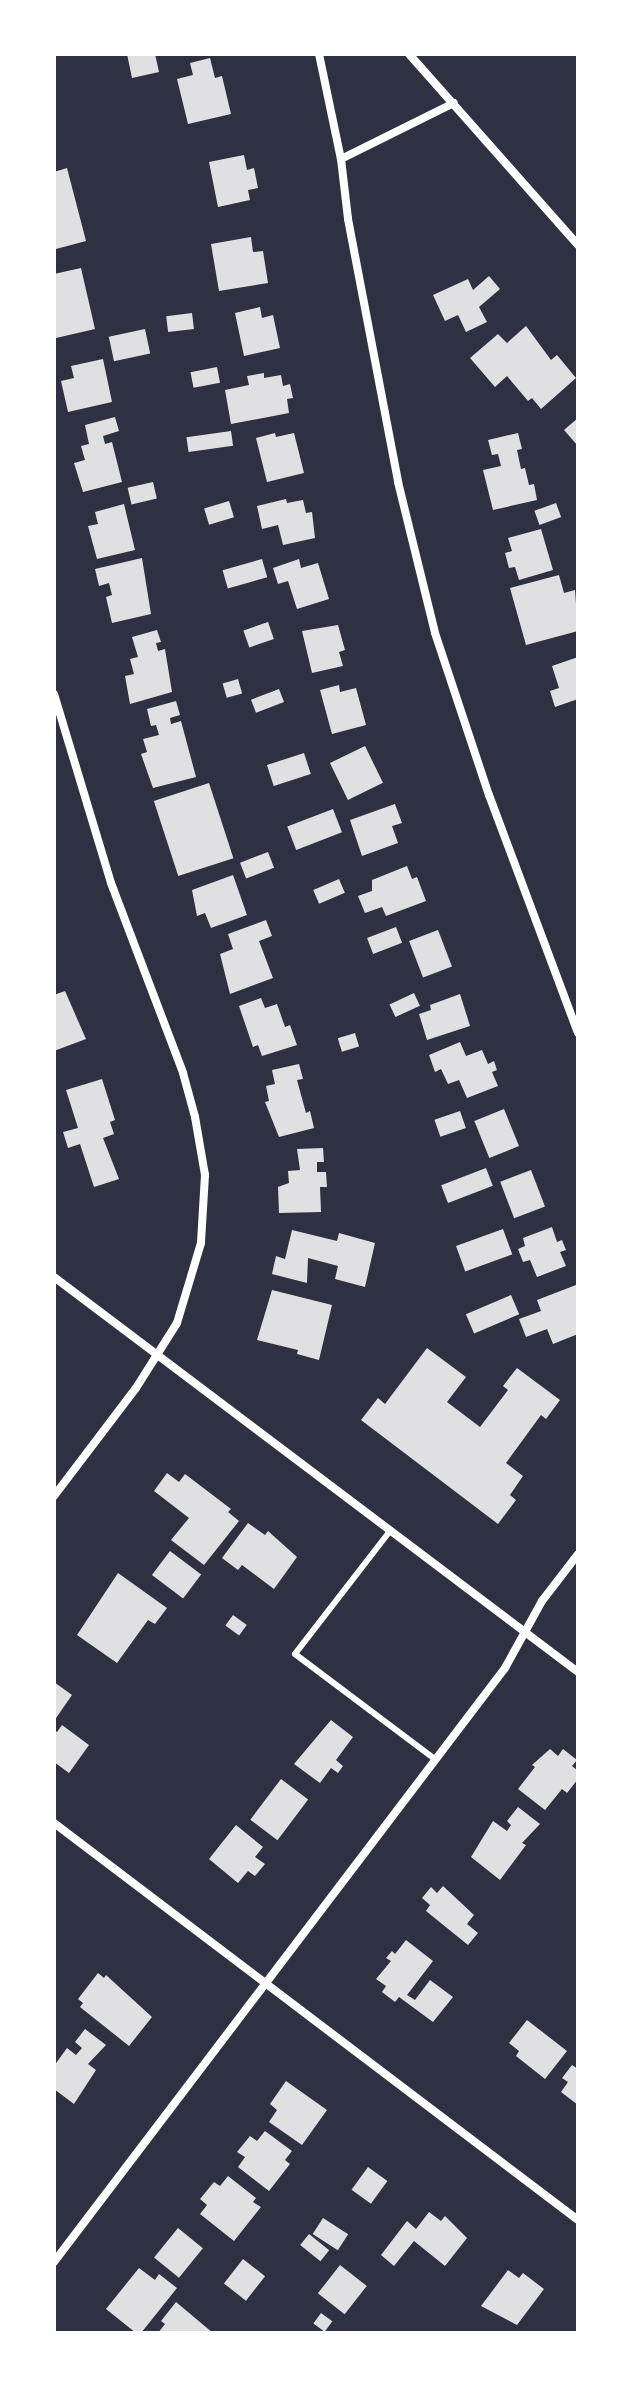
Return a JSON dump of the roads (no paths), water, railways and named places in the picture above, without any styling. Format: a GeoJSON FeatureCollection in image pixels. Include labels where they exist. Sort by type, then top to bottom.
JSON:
{"type":"FeatureCollection","features":[{"type":"Feature","properties":{"kind":"street"},"geometry":{"type":"LineString","coordinates":[[319,54],[341,159],[348,219],[398,482],[435,633],[489,795],[578,1033]]}},
{"type":"Feature","properties":{"kind":"street"},"geometry":{"type":"LineString","coordinates":[[409,54],[578,245]]}},
{"type":"Feature","properties":{"kind":"street"},"geometry":{"type":"LineString","coordinates":[[341,159],[454,103]]}},
{"type":"Feature","properties":{"kind":"street"},"geometry":{"type":"LineString","coordinates":[[54,694],[111,883],[183,1073],[205,1175],[201,1243],[177,1323],[54,1496]]}},
{"type":"Feature","properties":{"kind":"street"},"geometry":{"type":"LineString","coordinates":[[54,1277],[578,1672]]}},
{"type":"Feature","properties":{"kind":"street"},"geometry":{"type":"LineString","coordinates":[[54,2262],[505,1668],[542,1601],[578,1554]]}},
{"type":"Feature","properties":{"kind":"street"},"geometry":{"type":"LineString","coordinates":[[54,1823],[578,2220]]}},
{"type":"Feature","properties":{"kind":"lane"},"geometry":{"type":"LineString","coordinates":[[390,1531],[295,1654],[435,1759]]}}]}
